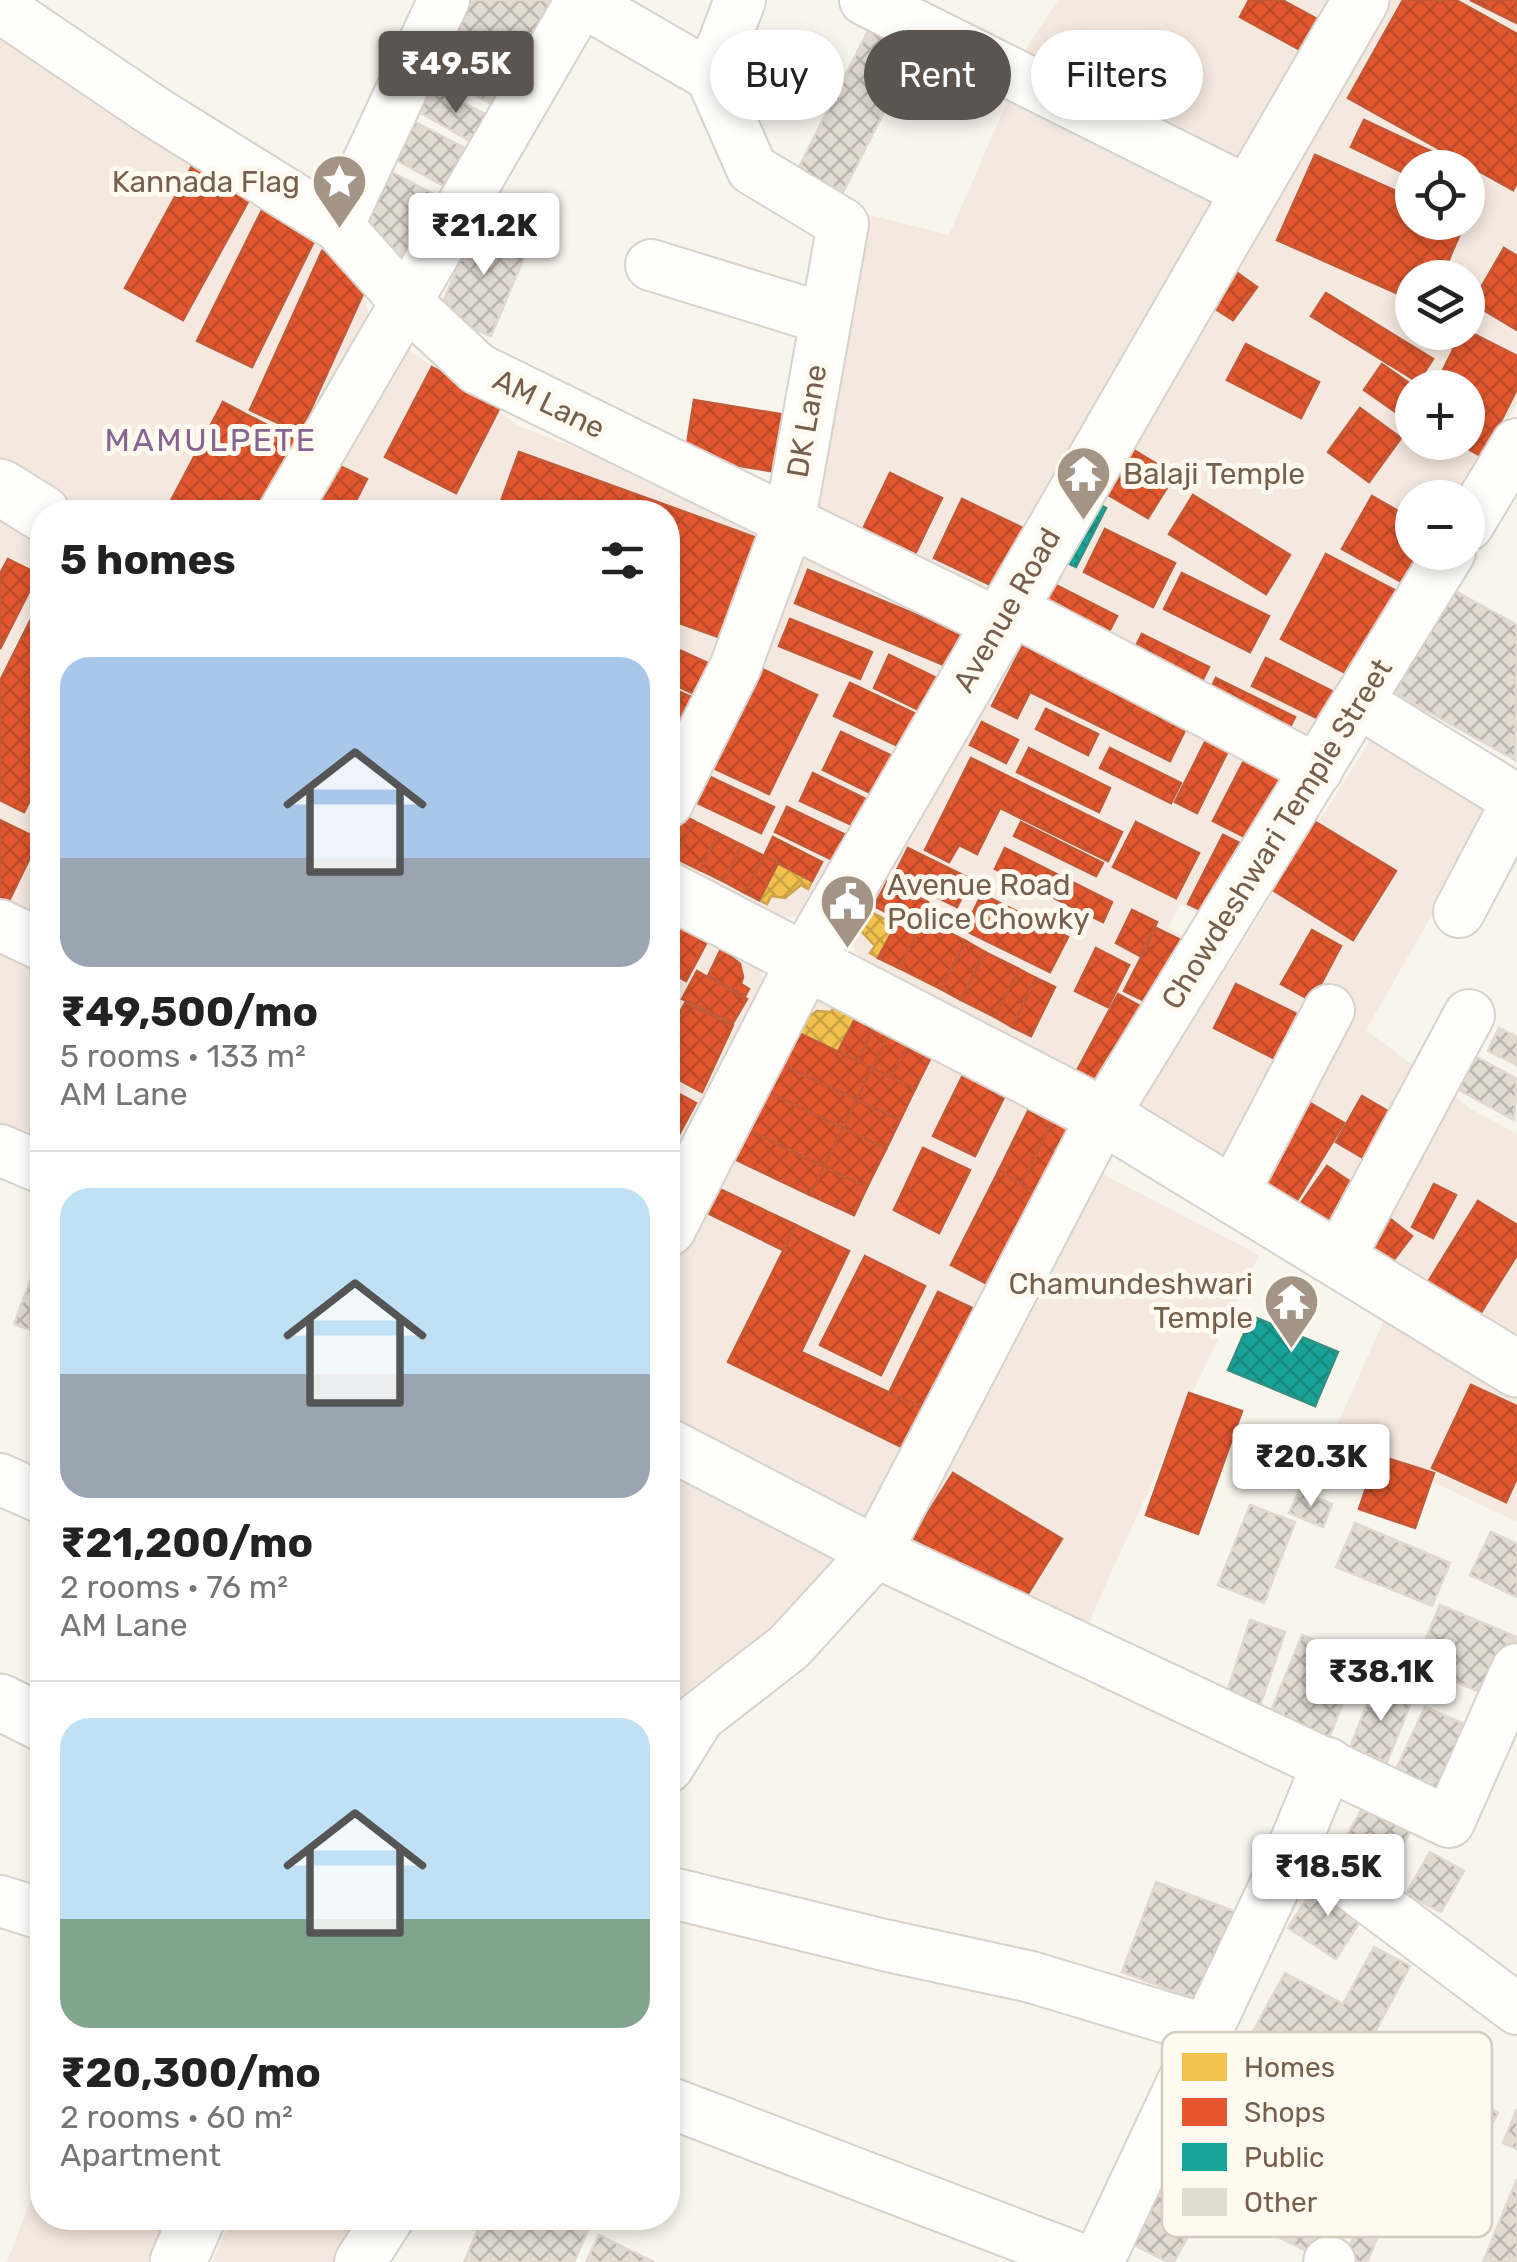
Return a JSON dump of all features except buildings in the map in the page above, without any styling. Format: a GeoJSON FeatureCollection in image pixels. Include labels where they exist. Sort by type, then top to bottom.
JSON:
{"type":"FeatureCollection","features":[{"type":"Feature","properties":{"kind":"street"},"geometry":{"type":"LineString","coordinates":[[338,226],[444,0]]}},
{"type":"Feature","properties":{"kind":"street"},"geometry":{"type":"LineString","coordinates":[[291,500],[581,0],[710,75]]}},
{"type":"Feature","properties":{"kind":"street"},"geometry":{"type":"LineString","coordinates":[[729,30],[740,0]]}},
{"type":"Feature","properties":{"kind":"street"},"geometry":{"type":"LineString","coordinates":[[865,0],[1249,192]]}},
{"type":"Feature","properties":{"kind":"street","name":"Avenue Road"},"geometry":{"type":"LineString","coordinates":[[680,1205],[804,962],[1362,0]]}},
{"type":"Feature","properties":{"kind":"street","name":"AM Lane"},"geometry":{"type":"LineString","coordinates":[[0,7],[155,112],[338,226],[406,302],[478,370],[1004,616],[1317,770]]}},
{"type":"Feature","properties":{"kind":"street","name":"DK Lane"},"geometry":{"type":"LineString","coordinates":[[680,778],[736,668],[790,519],[843,224],[752,169],[730,120]]}},
{"type":"Feature","properties":{"kind":"street"},"geometry":{"type":"LineString","coordinates":[[651,265],[826,319]]}},
{"type":"Feature","properties":{"kind":"street"},"geometry":{"type":"LineString","coordinates":[[1485,497],[1517,444]]}},
{"type":"Feature","properties":{"kind":"street"},"geometry":{"type":"LineString","coordinates":[[0,487],[30,506]]}},
{"type":"Feature","properties":{"kind":"street","name":"Chowdeshwari Temple Street"},"geometry":{"type":"LineString","coordinates":[[680,1747],[699,1716],[789,1647],[876,1552],[1103,1116],[1439,570]]}},
{"type":"Feature","properties":{"kind":"street"},"geometry":{"type":"LineString","coordinates":[[1358,702],[1517,801],[1459,912]]}},
{"type":"Feature","properties":{"kind":"street"},"geometry":{"type":"LineString","coordinates":[[680,896],[1103,1116],[1517,1369]]}},
{"type":"Feature","properties":{"kind":"street"},"geometry":{"type":"LineString","coordinates":[[0,925],[30,939]]}},
{"type":"Feature","properties":{"kind":"street"},"geometry":{"type":"LineString","coordinates":[[1232,1194],[1329,1010]]}},
{"type":"Feature","properties":{"kind":"street"},"geometry":{"type":"LineString","coordinates":[[1338,1260],[1469,1014]]}},
{"type":"Feature","properties":{"kind":"street"},"geometry":{"type":"LineString","coordinates":[[0,1150],[30,1163]]}},
{"type":"Feature","properties":{"kind":"street"},"geometry":{"type":"LineString","coordinates":[[680,1450],[876,1552],[1448,1822],[1511,1695]]}},
{"type":"Feature","properties":{"kind":"street"},"geometry":{"type":"LineString","coordinates":[[0,1479],[30,1493]]}},
{"type":"Feature","properties":{"kind":"street"},"geometry":{"type":"LineString","coordinates":[[0,1702],[30,1717]]}},
{"type":"Feature","properties":{"kind":"street"},"geometry":{"type":"LineString","coordinates":[[680,1895],[1031,1976],[1207,2030],[1328,1764]]}},
{"type":"Feature","properties":{"kind":"street"},"geometry":{"type":"LineString","coordinates":[[1295,1843],[1517,2009]]}},
{"type":"Feature","properties":{"kind":"street"},"geometry":{"type":"LineString","coordinates":[[0,1901],[30,1910]]}},
{"type":"Feature","properties":{"kind":"street"},"geometry":{"type":"LineString","coordinates":[[680,2107],[1088,2262]]}},
{"type":"Feature","properties":{"kind":"street"},"geometry":{"type":"LineString","coordinates":[[1098,2262],[1162,2126]]}},
{"type":"Feature","properties":{"kind":"street"},"geometry":{"type":"LineString","coordinates":[[178,2262],[192,2230]]}},
{"type":"Feature","properties":{"kind":"street"},"geometry":{"type":"LineString","coordinates":[[360,2262],[380,2230]]}},
{"type":"Feature","properties":{"kind":"shaded area"},"geometry":{"type":"Polygon","coordinates":[[[1058,0],[1339,0],[1235,166],[1152,120],[1203,120],[1203,30],[1038,30],[1058,0]]]}},
{"type":"Feature","properties":{"kind":"shaded area"},"geometry":{"type":"Polygon","coordinates":[[[1391,0],[1517,0],[1517,403],[1485,458],[1485,370],[1395,370],[1395,460],[1484,460],[1472,480],[1395,480],[1395,570],[1421,570],[1216,924],[1180,904],[1168,928],[1197,943],[1112,1092],[868,968],[851,944],[850,917],[1141,410],[1391,0]]]}},
{"type":"Feature","properties":{"kind":"shaded area"},"geometry":{"type":"Polygon","coordinates":[[[0,22],[354,254],[371,324],[519,426],[781,528],[680,753],[680,500],[55,500],[0,467],[0,22]]]}},
{"type":"Feature","properties":{"kind":"shaded area"},"geometry":{"type":"Polygon","coordinates":[[[1014,86],[1031,95],[1031,120],[1077,120],[1218,196],[826,900],[796,917],[762,914],[680,875],[680,794],[801,519],[819,202],[949,235],[999,120],[1011,120],[1014,86]]]}},
{"type":"Feature","properties":{"kind":"shaded area"},"geometry":{"type":"Polygon","coordinates":[[[0,513],[30,532],[30,1148],[0,1134],[0,513]]]}},
{"type":"Feature","properties":{"kind":"shaded area"},"geometry":{"type":"Polygon","coordinates":[[[1380,725],[1504,789],[1366,1030],[1471,1109],[1517,1134],[1517,1347],[1137,1109],[1380,725]]]}},
{"type":"Feature","properties":{"kind":"shaded area"},"geometry":{"type":"Polygon","coordinates":[[[680,916],[753,953],[764,979],[762,1002],[680,1160],[680,916]]]}},
{"type":"Feature","properties":{"kind":"shaded area"},"geometry":{"type":"Polygon","coordinates":[[[829,994],[1083,1118],[867,1532],[680,1431],[680,1251],[792,1014],[809,997],[829,994]]]}},
{"type":"Feature","properties":{"kind":"shaded area"},"geometry":{"type":"Polygon","coordinates":[[[1099,1172],[1259,1255],[1083,1635],[896,1550],[956,1457],[1099,1172]]]}},
{"type":"Feature","properties":{"kind":"shaded area"},"geometry":{"type":"Polygon","coordinates":[[[1386,1316],[1517,1387],[1517,1522],[1333,1434],[1386,1316]]]}},
{"type":"Feature","properties":{"kind":"shaded area"},"geometry":{"type":"Polygon","coordinates":[[[680,1465],[844,1555],[680,1728],[680,1465]]]}},
{"type":"Feature","properties":{"kind":"shaded area"},"geometry":{"type":"Polygon","coordinates":[[[30,2202],[30,2230],[160,2230],[147,2262],[7,2262],[30,2202]]]}},
{"type":"Feature","properties":{"kind":"shaded area"},"geometry":{"type":"Polygon","coordinates":[[[227,2230],[362,2230],[343,2262],[212,2262],[227,2230]]]}},
{"type":"Feature","properties":{"kind":"place","name":"Kannada Flag"},"geometry":{"type":"Point","coordinates":[339,231]}},
{"type":"Feature","properties":{"kind":"place","name":"Balaji Temple"},"geometry":{"type":"Point","coordinates":[1084,523]}},
{"type":"Feature","properties":{"kind":"place","name":"Avenue Road Police Chowky"},"geometry":{"type":"Point","coordinates":[848,951]}},
{"type":"Feature","properties":{"kind":"place","name":"Chamundeshwari Temple"},"geometry":{"type":"Point","coordinates":[1292,1350]}},
{"type":"Feature","properties":{"kind":"district","name":"MAMULPETE"},"geometry":{"type":"Point","coordinates":[211,440]}}]}
